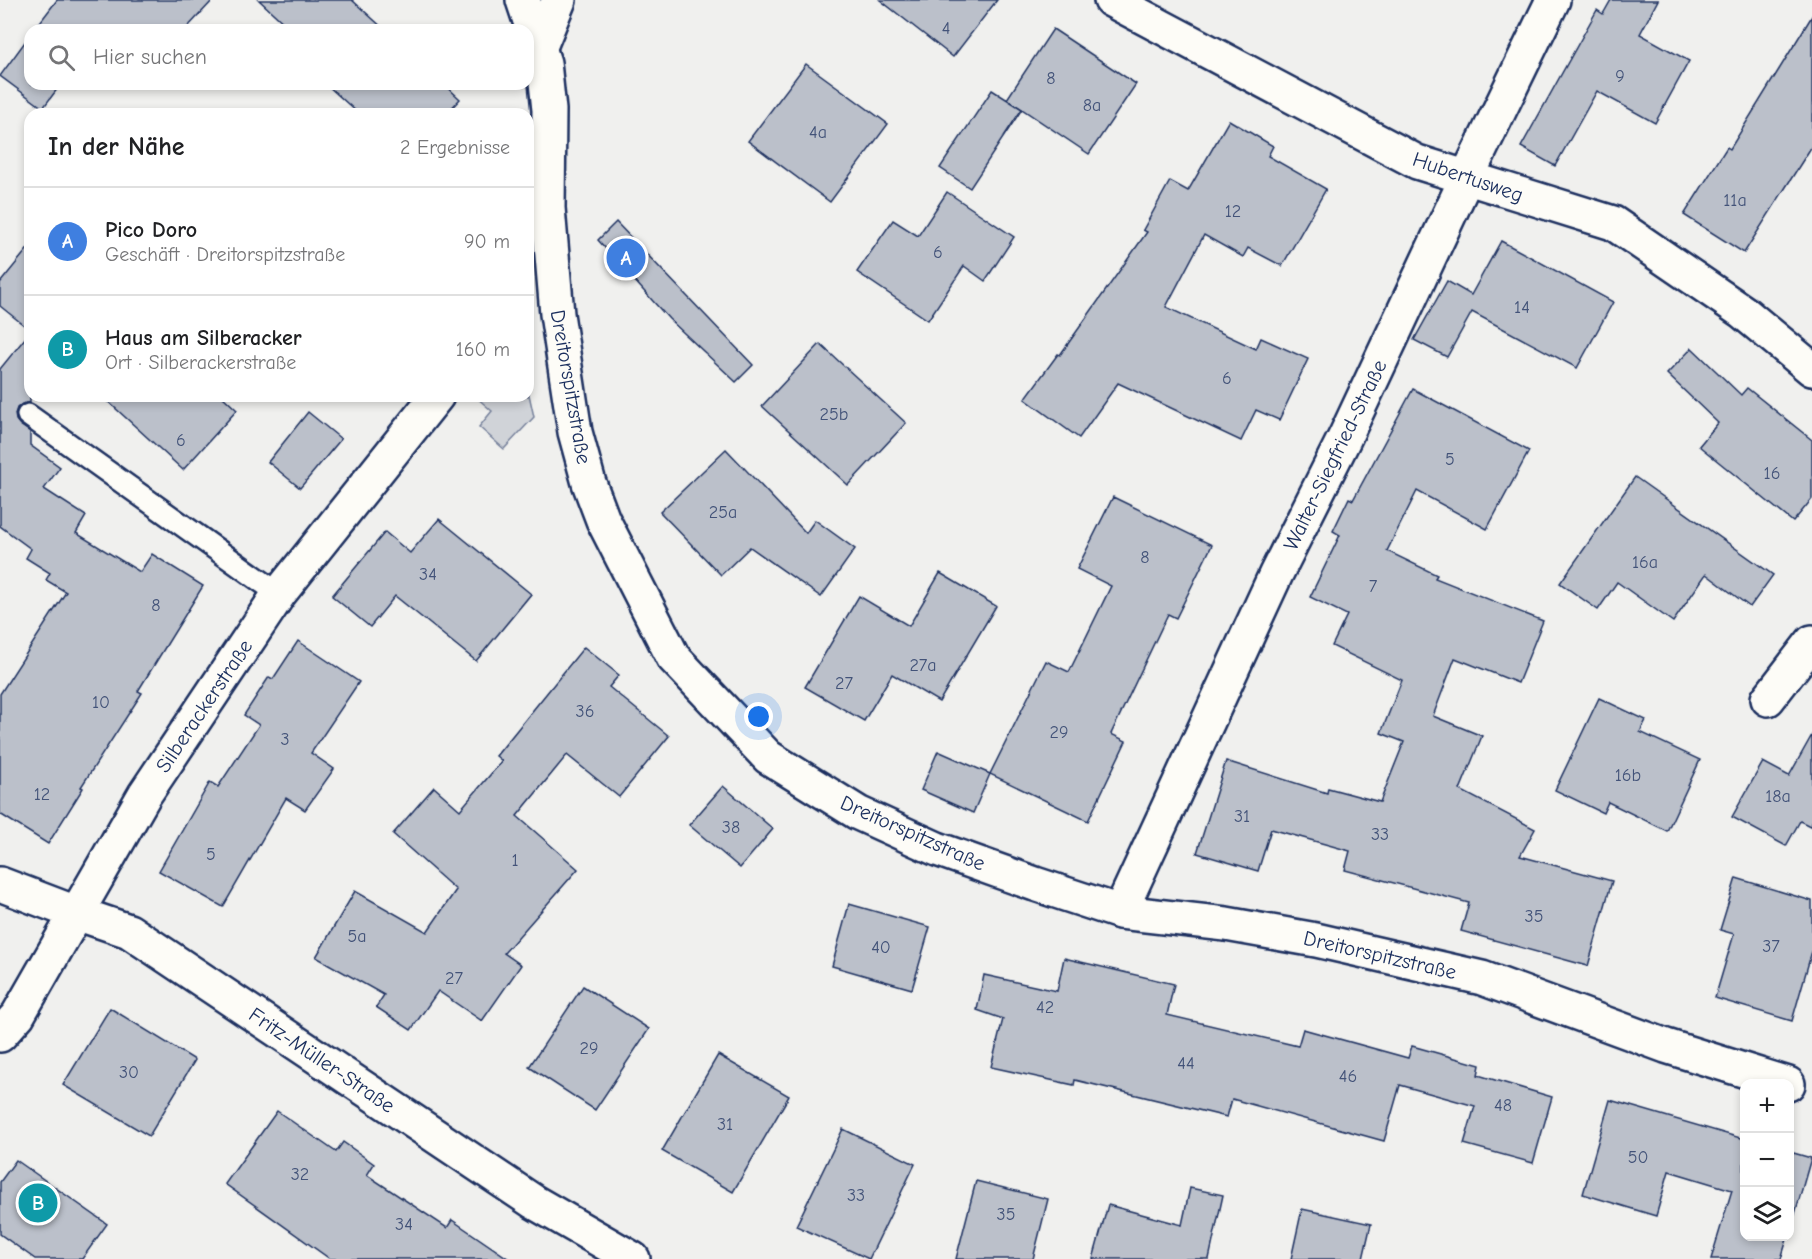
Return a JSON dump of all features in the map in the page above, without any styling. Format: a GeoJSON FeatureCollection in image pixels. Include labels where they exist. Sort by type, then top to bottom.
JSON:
{"type":"FeatureCollection","features":[{"type":"Feature","properties":{"kind":"street","name":"Dreitorspitzstraße"},"geometry":{"type":"LineString","coordinates":[[523,0],[531,24]]}},
{"type":"Feature","properties":{"kind":"street"},"geometry":{"type":"LineString","coordinates":[[539,49],[559,0]]}},
{"type":"Feature","properties":{"kind":"street","name":"Hubertusweg"},"geometry":{"type":"LineString","coordinates":[[1111,0],[1417,162],[1613,223],[1743,312],[1812,369]]}},
{"type":"Feature","properties":{"kind":"street","name":"Walter-Siegfried-Straße"},"geometry":{"type":"LineString","coordinates":[[1120,912],[1276,574],[1345,437],[1466,178],[1554,0]]}},
{"type":"Feature","properties":{"kind":"street","name":"Dreitorspitzstraße"},"geometry":{"type":"LineString","coordinates":[[534,34],[544,63],[549,110],[548,208],[542,315],[589,483],[603,520],[674,657],[768,757],[858,813],[938,849],[1120,912],[1226,924],[1316,940],[1482,978],[1666,1046],[1773,1079]]}},
{"type":"Feature","properties":{"kind":"street","name":"Silberackerstraße"},"geometry":{"type":"LineString","coordinates":[[0,1035],[18,1015],[145,794],[279,594],[432,402]]}},
{"type":"Feature","properties":{"kind":"street"},"geometry":{"type":"LineString","coordinates":[[1768,699],[1812,642]]}},
{"type":"Feature","properties":{"kind":"street","name":"Fritz-Müller-Straße"},"geometry":{"type":"LineString","coordinates":[[0,884],[129,931],[534,1202],[633,1259]]}},
{"type":"Feature","properties":{"kind":"street","name":"Dreitorspitzstraße"},"geometry":{"type":"LineString","coordinates":[[1794,1086],[1812,1091]]}},
{"type":"Feature","properties":{"kind":"lane"},"geometry":{"type":"LineString","coordinates":[[28,415],[279,594]]}},
{"type":"Feature","properties":{"kind":"shaded area"},"geometry":{"type":"Polygon","coordinates":[[[482,402],[531,402],[534,417],[504,449],[479,427],[492,411],[482,402]]]}},
{"type":"Feature","properties":{"kind":"building"},"geometry":{"type":"Polygon","coordinates":[[[57,0],[213,0],[191,24],[39,24],[57,0]]]}},
{"type":"Feature","properties":{"kind":"building"},"geometry":{"type":"Polygon","coordinates":[[[259,0],[352,0],[378,24],[285,24],[259,0]]]}},
{"type":"Feature","properties":{"kind":"building"},"geometry":{"type":"Polygon","coordinates":[[[880,0],[997,0],[953,57],[880,0]]]}},
{"type":"Feature","properties":{"kind":"building"},"geometry":{"type":"Polygon","coordinates":[[[1611,0],[1658,0],[1640,34],[1689,61],[1655,123],[1597,91],[1555,166],[1521,147],[1597,10],[1603,14],[1611,0]]]}},
{"type":"Feature","properties":{"kind":"building"},"geometry":{"type":"Polygon","coordinates":[[[1812,16],[1812,146],[1744,253],[1684,215],[1727,147],[1730,149],[1812,16]]]}},
{"type":"Feature","properties":{"kind":"building"},"geometry":{"type":"Polygon","coordinates":[[[1053,29],[1136,84],[1089,154],[1007,99],[1053,29]]]}},
{"type":"Feature","properties":{"kind":"building"},"geometry":{"type":"Polygon","coordinates":[[[24,43],[24,90],[56,90],[43,108],[0,76],[24,43]]]}},
{"type":"Feature","properties":{"kind":"building"},"geometry":{"type":"Polygon","coordinates":[[[806,64],[888,124],[830,202],[748,141],[806,64]]]}},
{"type":"Feature","properties":{"kind":"building"},"geometry":{"type":"Polygon","coordinates":[[[333,90],[450,90],[460,99],[452,108],[352,108],[333,90]]]}},
{"type":"Feature","properties":{"kind":"building"},"geometry":{"type":"Polygon","coordinates":[[[992,90],[1022,109],[970,188],[940,168],[992,90]]]}},
{"type":"Feature","properties":{"kind":"building"},"geometry":{"type":"Polygon","coordinates":[[[1229,120],[1273,146],[1268,156],[1326,189],[1282,266],[1248,248],[1243,257],[1204,235],[1166,307],[1256,349],[1261,338],[1308,359],[1279,420],[1256,410],[1241,441],[1118,383],[1079,438],[1025,399],[1058,354],[1060,355],[1147,232],[1143,230],[1170,181],[1188,191],[1229,120]]]}},
{"type":"Feature","properties":{"kind":"building"},"geometry":{"type":"Polygon","coordinates":[[[947,192],[1014,237],[985,281],[964,266],[928,320],[857,272],[893,220],[918,236],[947,192]]]}},
{"type":"Feature","properties":{"kind":"building"},"geometry":{"type":"Polygon","coordinates":[[[616,222],[753,365],[736,382],[669,319],[598,240],[616,222]]]}},
{"type":"Feature","properties":{"kind":"building"},"geometry":{"type":"Polygon","coordinates":[[[1501,241],[1613,302],[1577,368],[1472,312],[1447,357],[1414,340],[1447,281],[1471,295],[1501,241]]]}},
{"type":"Feature","properties":{"kind":"building"},"geometry":{"type":"Polygon","coordinates":[[[24,253],[24,325],[0,306],[0,283],[24,253]]]}},
{"type":"Feature","properties":{"kind":"building"},"geometry":{"type":"Polygon","coordinates":[[[24,339],[24,402],[30,403],[22,404],[17,408],[16,420],[30,432],[30,445],[60,467],[44,489],[86,516],[76,533],[140,572],[152,554],[203,586],[138,691],[142,693],[81,787],[83,788],[48,844],[0,814],[0,694],[66,592],[46,580],[50,573],[26,558],[31,549],[0,526],[0,369],[24,339]]]}},
{"type":"Feature","properties":{"kind":"building"},"geometry":{"type":"Polygon","coordinates":[[[820,344],[906,423],[848,485],[762,406],[820,344]]]}},
{"type":"Feature","properties":{"kind":"building"},"geometry":{"type":"Polygon","coordinates":[[[1692,348],[1741,395],[1747,388],[1812,440],[1812,499],[1793,522],[1699,446],[1718,423],[1667,374],[1692,348]]]}},
{"type":"Feature","properties":{"kind":"building"},"geometry":{"type":"Polygon","coordinates":[[[1413,389],[1529,451],[1487,529],[1417,491],[1387,551],[1437,575],[1435,578],[1543,621],[1518,683],[1455,658],[1433,716],[1482,736],[1460,790],[1535,829],[1520,856],[1612,881],[1588,966],[1461,931],[1469,903],[1345,870],[1350,851],[1271,829],[1258,871],[1197,853],[1226,761],[1327,793],[1328,788],[1380,802],[1404,742],[1381,733],[1402,680],[1332,646],[1347,615],[1310,597],[1340,535],[1333,531],[1349,498],[1353,500],[1413,389]]]}},
{"type":"Feature","properties":{"kind":"building"},"geometry":{"type":"Polygon","coordinates":[[[109,402],[228,402],[237,410],[183,470],[109,402]]]}},
{"type":"Feature","properties":{"kind":"building"},"geometry":{"type":"Polygon","coordinates":[[[308,412],[341,439],[300,488],[268,462],[308,412]]]}},
{"type":"Feature","properties":{"kind":"building"},"geometry":{"type":"Polygon","coordinates":[[[726,449],[806,533],[815,520],[855,549],[821,597],[750,547],[721,575],[660,512],[726,449]]]}},
{"type":"Feature","properties":{"kind":"building"},"geometry":{"type":"Polygon","coordinates":[[[1635,477],[1773,575],[1750,607],[1706,574],[1673,622],[1617,582],[1598,610],[1560,583],[1635,477]]]}},
{"type":"Feature","properties":{"kind":"building"},"geometry":{"type":"Polygon","coordinates":[[[1113,497],[1212,545],[1176,618],[1168,614],[1111,734],[1126,741],[1088,821],[990,774],[1046,661],[1069,672],[1111,586],[1077,569],[1113,497]]]}},
{"type":"Feature","properties":{"kind":"building"},"geometry":{"type":"Polygon","coordinates":[[[439,519],[531,594],[476,661],[395,596],[370,627],[332,596],[385,532],[410,553],[439,519]]]}},
{"type":"Feature","properties":{"kind":"building"},"geometry":{"type":"Polygon","coordinates":[[[940,573],[996,606],[939,702],[892,674],[864,721],[805,687],[859,596],[909,626],[940,573]]]}},
{"type":"Feature","properties":{"kind":"building"},"geometry":{"type":"Polygon","coordinates":[[[298,641],[359,682],[311,753],[334,769],[305,810],[286,798],[223,907],[159,871],[210,782],[218,787],[259,725],[244,715],[269,677],[273,679],[298,641]]]}},
{"type":"Feature","properties":{"kind":"building"},"geometry":{"type":"Polygon","coordinates":[[[584,647],[619,675],[609,687],[669,736],[619,797],[567,755],[517,816],[578,869],[504,953],[521,965],[482,1021],[438,991],[411,1030],[376,1007],[384,995],[316,957],[355,891],[427,932],[456,890],[393,834],[434,787],[460,810],[502,761],[496,756],[584,647]]]}},
{"type":"Feature","properties":{"kind":"building"},"geometry":{"type":"Polygon","coordinates":[[[1599,698],[1646,720],[1640,732],[1700,760],[1667,831],[1608,802],[1603,813],[1555,790],[1599,698]]]}},
{"type":"Feature","properties":{"kind":"building"},"geometry":{"type":"Polygon","coordinates":[[[1812,735],[1812,827],[1800,821],[1786,846],[1732,817],[1763,762],[1789,776],[1812,735]]]}},
{"type":"Feature","properties":{"kind":"building"},"geometry":{"type":"Polygon","coordinates":[[[938,751],[990,774],[973,813],[921,790],[938,751]]]}},
{"type":"Feature","properties":{"kind":"building"},"geometry":{"type":"Polygon","coordinates":[[[723,786],[773,829],[740,868],[689,825],[723,786]]]}},
{"type":"Feature","properties":{"kind":"building"},"geometry":{"type":"Polygon","coordinates":[[[1736,878],[1812,901],[1812,951],[1792,1021],[1715,998],[1734,934],[1720,930],[1736,878]]]}},
{"type":"Feature","properties":{"kind":"building"},"geometry":{"type":"Polygon","coordinates":[[[849,904],[930,927],[912,989],[832,966],[849,904]]]}},
{"type":"Feature","properties":{"kind":"building"},"geometry":{"type":"Polygon","coordinates":[[[1064,958],[1174,984],[1167,1015],[1298,1046],[1303,1029],[1408,1058],[1412,1046],[1480,1065],[1478,1075],[1552,1097],[1533,1163],[1464,1144],[1475,1106],[1400,1085],[1384,1141],[1232,1099],[1227,1117],[1075,1080],[1074,1085],[991,1067],[1003,1019],[977,1010],[984,975],[1057,991],[1064,958]]]}},
{"type":"Feature","properties":{"kind":"building"},"geometry":{"type":"Polygon","coordinates":[[[583,986],[649,1029],[595,1110],[529,1067],[583,986]]]}},
{"type":"Feature","properties":{"kind":"building"},"geometry":{"type":"Polygon","coordinates":[[[110,1008],[195,1060],[149,1136],[63,1085],[110,1008]]]}},
{"type":"Feature","properties":{"kind":"building"},"geometry":{"type":"Polygon","coordinates":[[[718,1055],[789,1096],[733,1192],[662,1151],[718,1055]]]}},
{"type":"Feature","properties":{"kind":"building"},"geometry":{"type":"Polygon","coordinates":[[[1610,1100],[1740,1138],[1740,1241],[1786,1241],[1781,1259],[1711,1259],[1732,1190],[1669,1171],[1656,1216],[1583,1194],[1610,1100]]]}},
{"type":"Feature","properties":{"kind":"building"},"geometry":{"type":"Polygon","coordinates":[[[277,1111],[336,1152],[343,1142],[374,1164],[367,1175],[447,1228],[452,1220],[509,1259],[330,1259],[225,1184],[277,1111]]]}},
{"type":"Feature","properties":{"kind":"building"},"geometry":{"type":"Polygon","coordinates":[[[843,1129],[915,1164],[869,1259],[796,1226],[843,1129]]]}},
{"type":"Feature","properties":{"kind":"building"},"geometry":{"type":"Polygon","coordinates":[[[1794,1153],[1811,1158],[1794,1217],[1794,1153]]]}},
{"type":"Feature","properties":{"kind":"building"},"geometry":{"type":"Polygon","coordinates":[[[16,1160],[107,1224],[82,1259],[35,1259],[0,1234],[0,1182],[16,1160]]]}},
{"type":"Feature","properties":{"kind":"building"},"geometry":{"type":"Polygon","coordinates":[[[976,1181],[1048,1199],[1033,1259],[956,1259],[976,1181]]]}},
{"type":"Feature","properties":{"kind":"building"},"geometry":{"type":"Polygon","coordinates":[[[1190,1188],[1223,1195],[1209,1259],[1093,1259],[1108,1205],[1182,1225],[1190,1188]]]}},
{"type":"Feature","properties":{"kind":"building"},"geometry":{"type":"Polygon","coordinates":[[[1302,1209],[1371,1224],[1363,1259],[1291,1259],[1302,1209]]]}},
{"type":"Feature","properties":{"kind":"place","name":"Pico Doro"},"geometry":{"type":"Point","coordinates":[626,258]}},
{"type":"Feature","properties":{"kind":"place","name":"Haus am Silberacker"},"geometry":{"type":"Point","coordinates":[38,1203]}}]}
